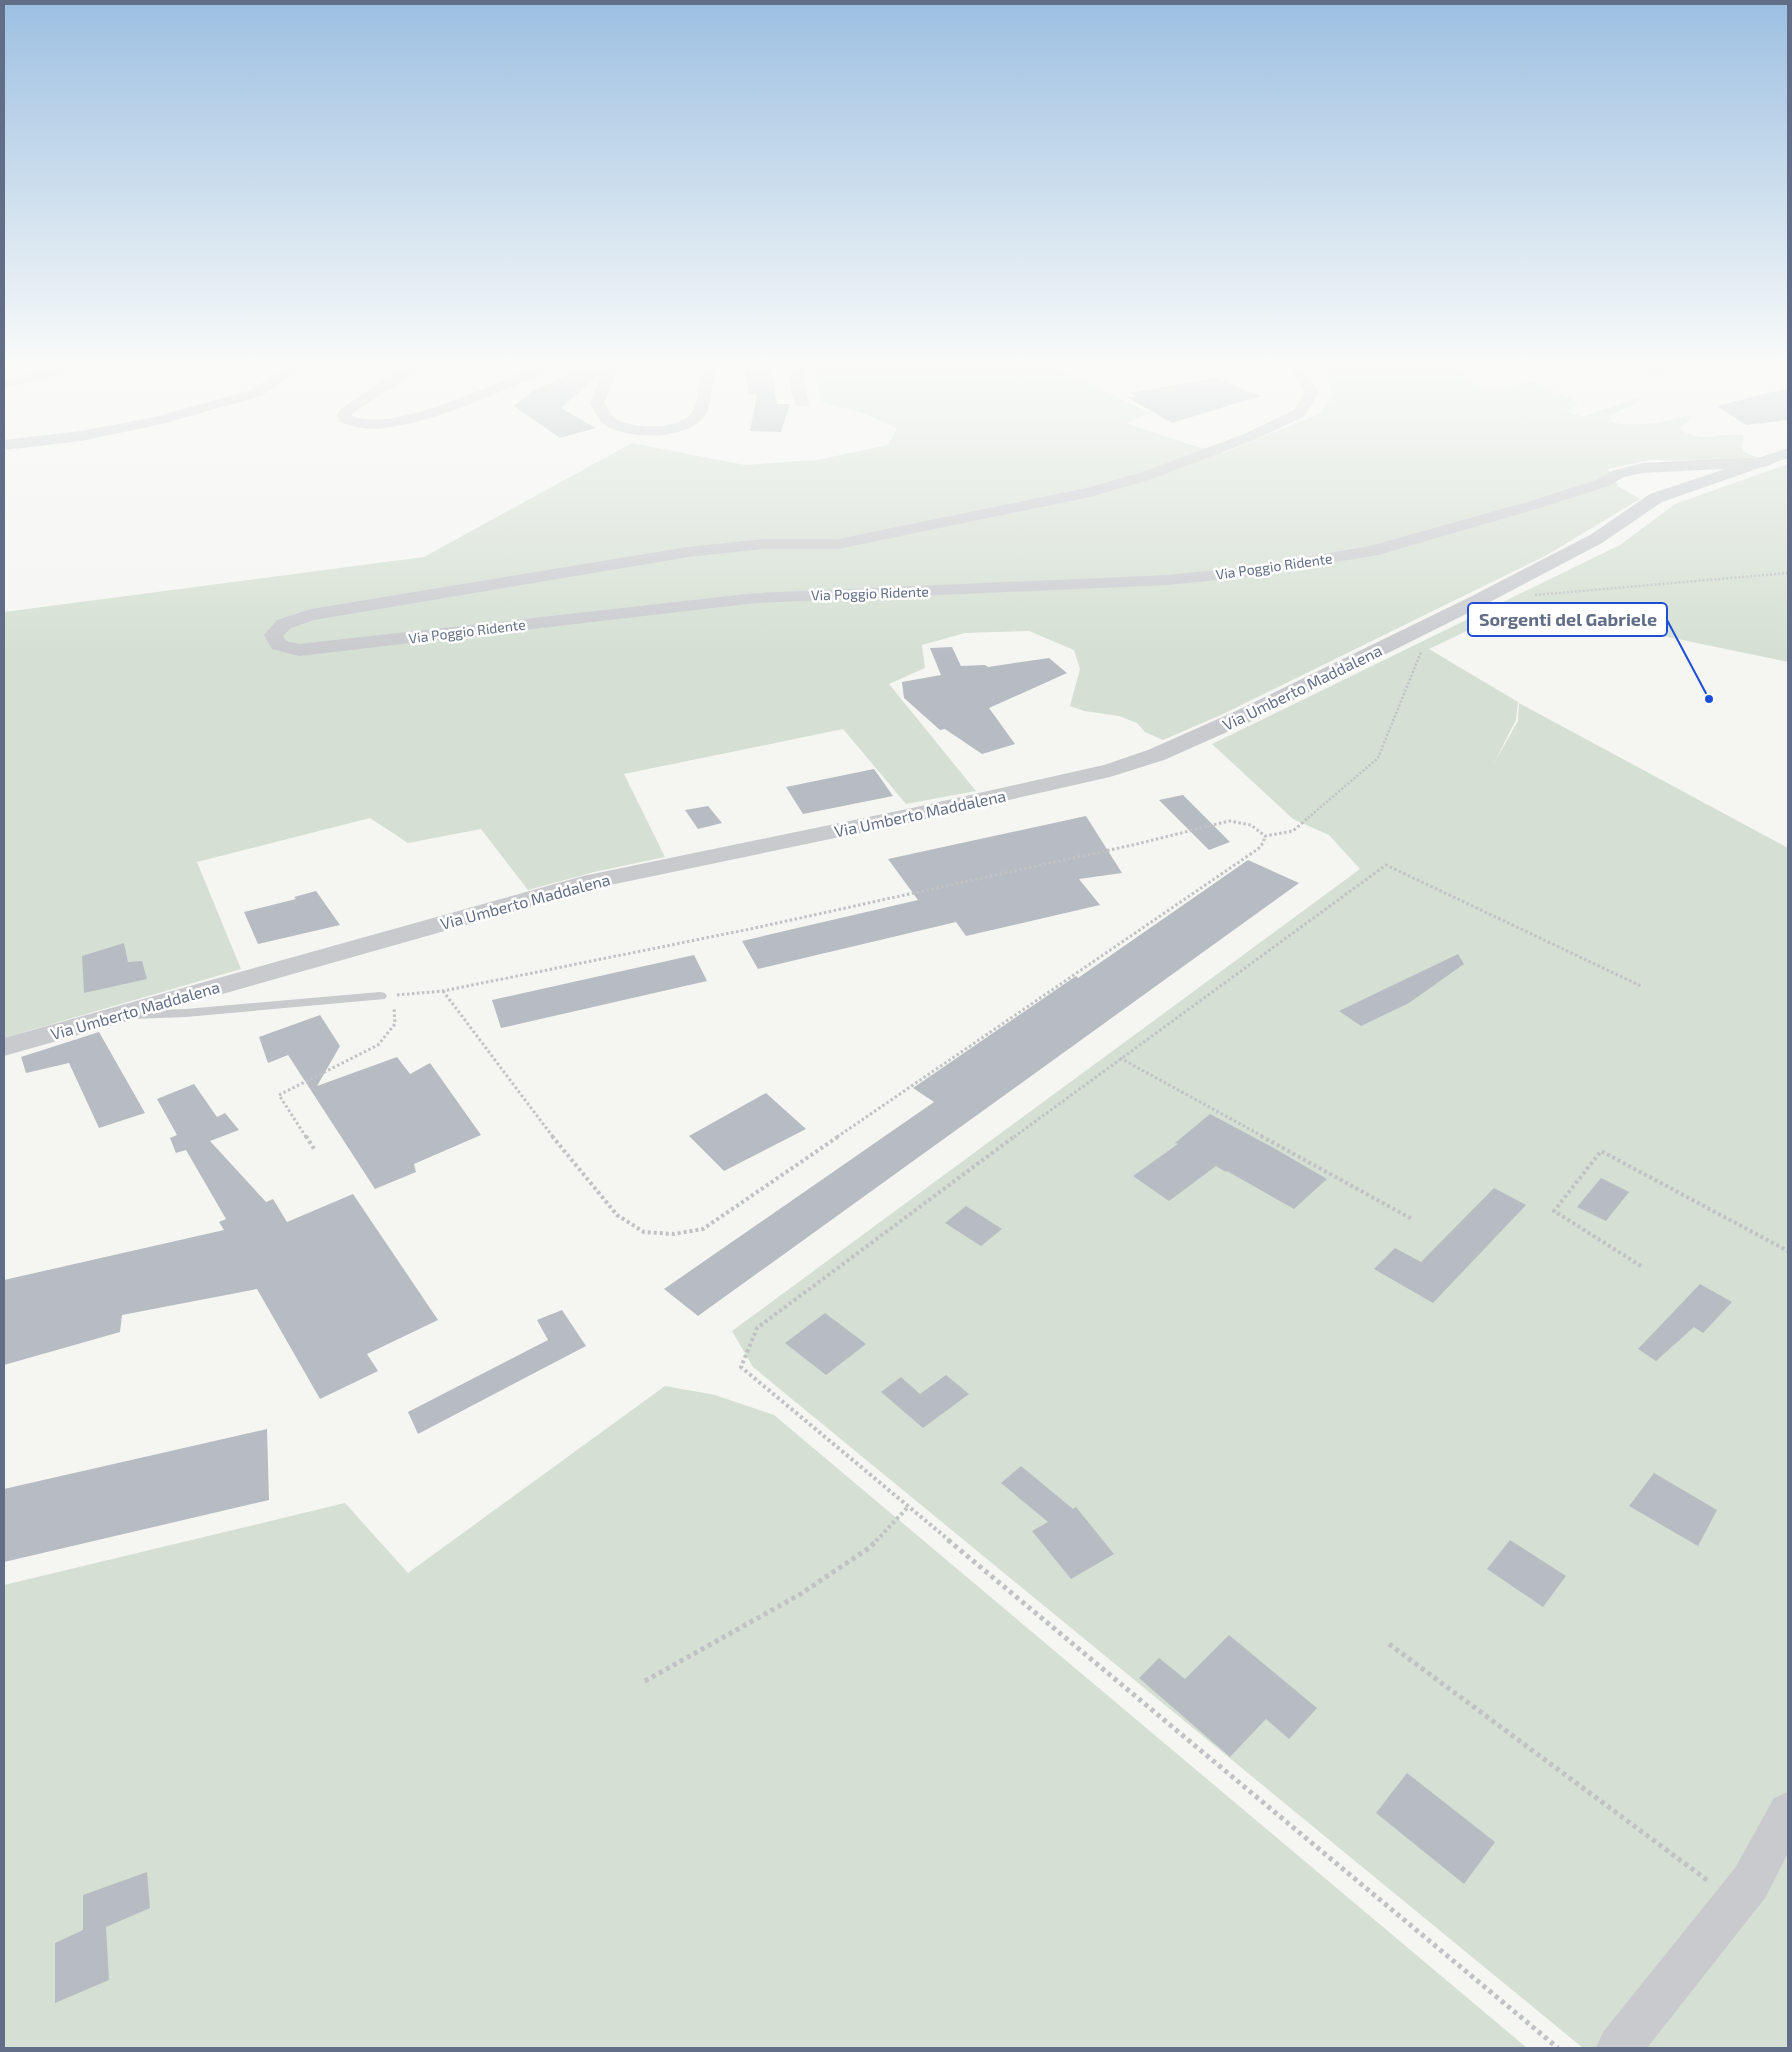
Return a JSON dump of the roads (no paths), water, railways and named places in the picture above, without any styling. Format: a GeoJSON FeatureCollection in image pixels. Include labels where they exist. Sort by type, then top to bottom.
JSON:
{"type":"FeatureCollection","features":[{"type":"Feature","properties":{"kind":"street","name":"Via Poggio Ridente"},"geometry":{"type":"LineString","coordinates":[[1181,463],[1146,476],[1090,492],[838,544],[763,544],[688,552],[311,615],[284,624],[273,635],[278,645],[299,650],[756,598],[1168,580],[1246,572],[1372,551],[1537,504],[1602,484],[1618,474],[1643,468],[1748,463]]}},
{"type":"Feature","properties":{"kind":"street","name":"Via Umberto Maddalena"},"geometry":{"type":"LineString","coordinates":[[4,1047],[592,881],[912,815],[1110,770],[1156,755],[1244,716],[1596,539],[1656,498],[1762,463]]}},
{"type":"Feature","properties":{"kind":"street"},"geometry":{"type":"LineString","coordinates":[[1678,466],[1699,470],[1708,480]]}},
{"type":"Feature","properties":{"kind":"street"},"geometry":{"type":"LineString","coordinates":[[1643,468],[1708,480]]}},
{"type":"Feature","properties":{"kind":"street"},"geometry":{"type":"LineString","coordinates":[[1620,2048],[1750,1883],[1788,1812]]}},
{"type":"Feature","properties":{"kind":"lane"},"geometry":{"type":"LineString","coordinates":[[112,1016],[186,1013],[380,996]]}},
{"type":"Feature","properties":{"kind":"place","name":"Sorgenti del Gabriele"},"geometry":{"type":"Point","coordinates":[1709,699]}}]}
